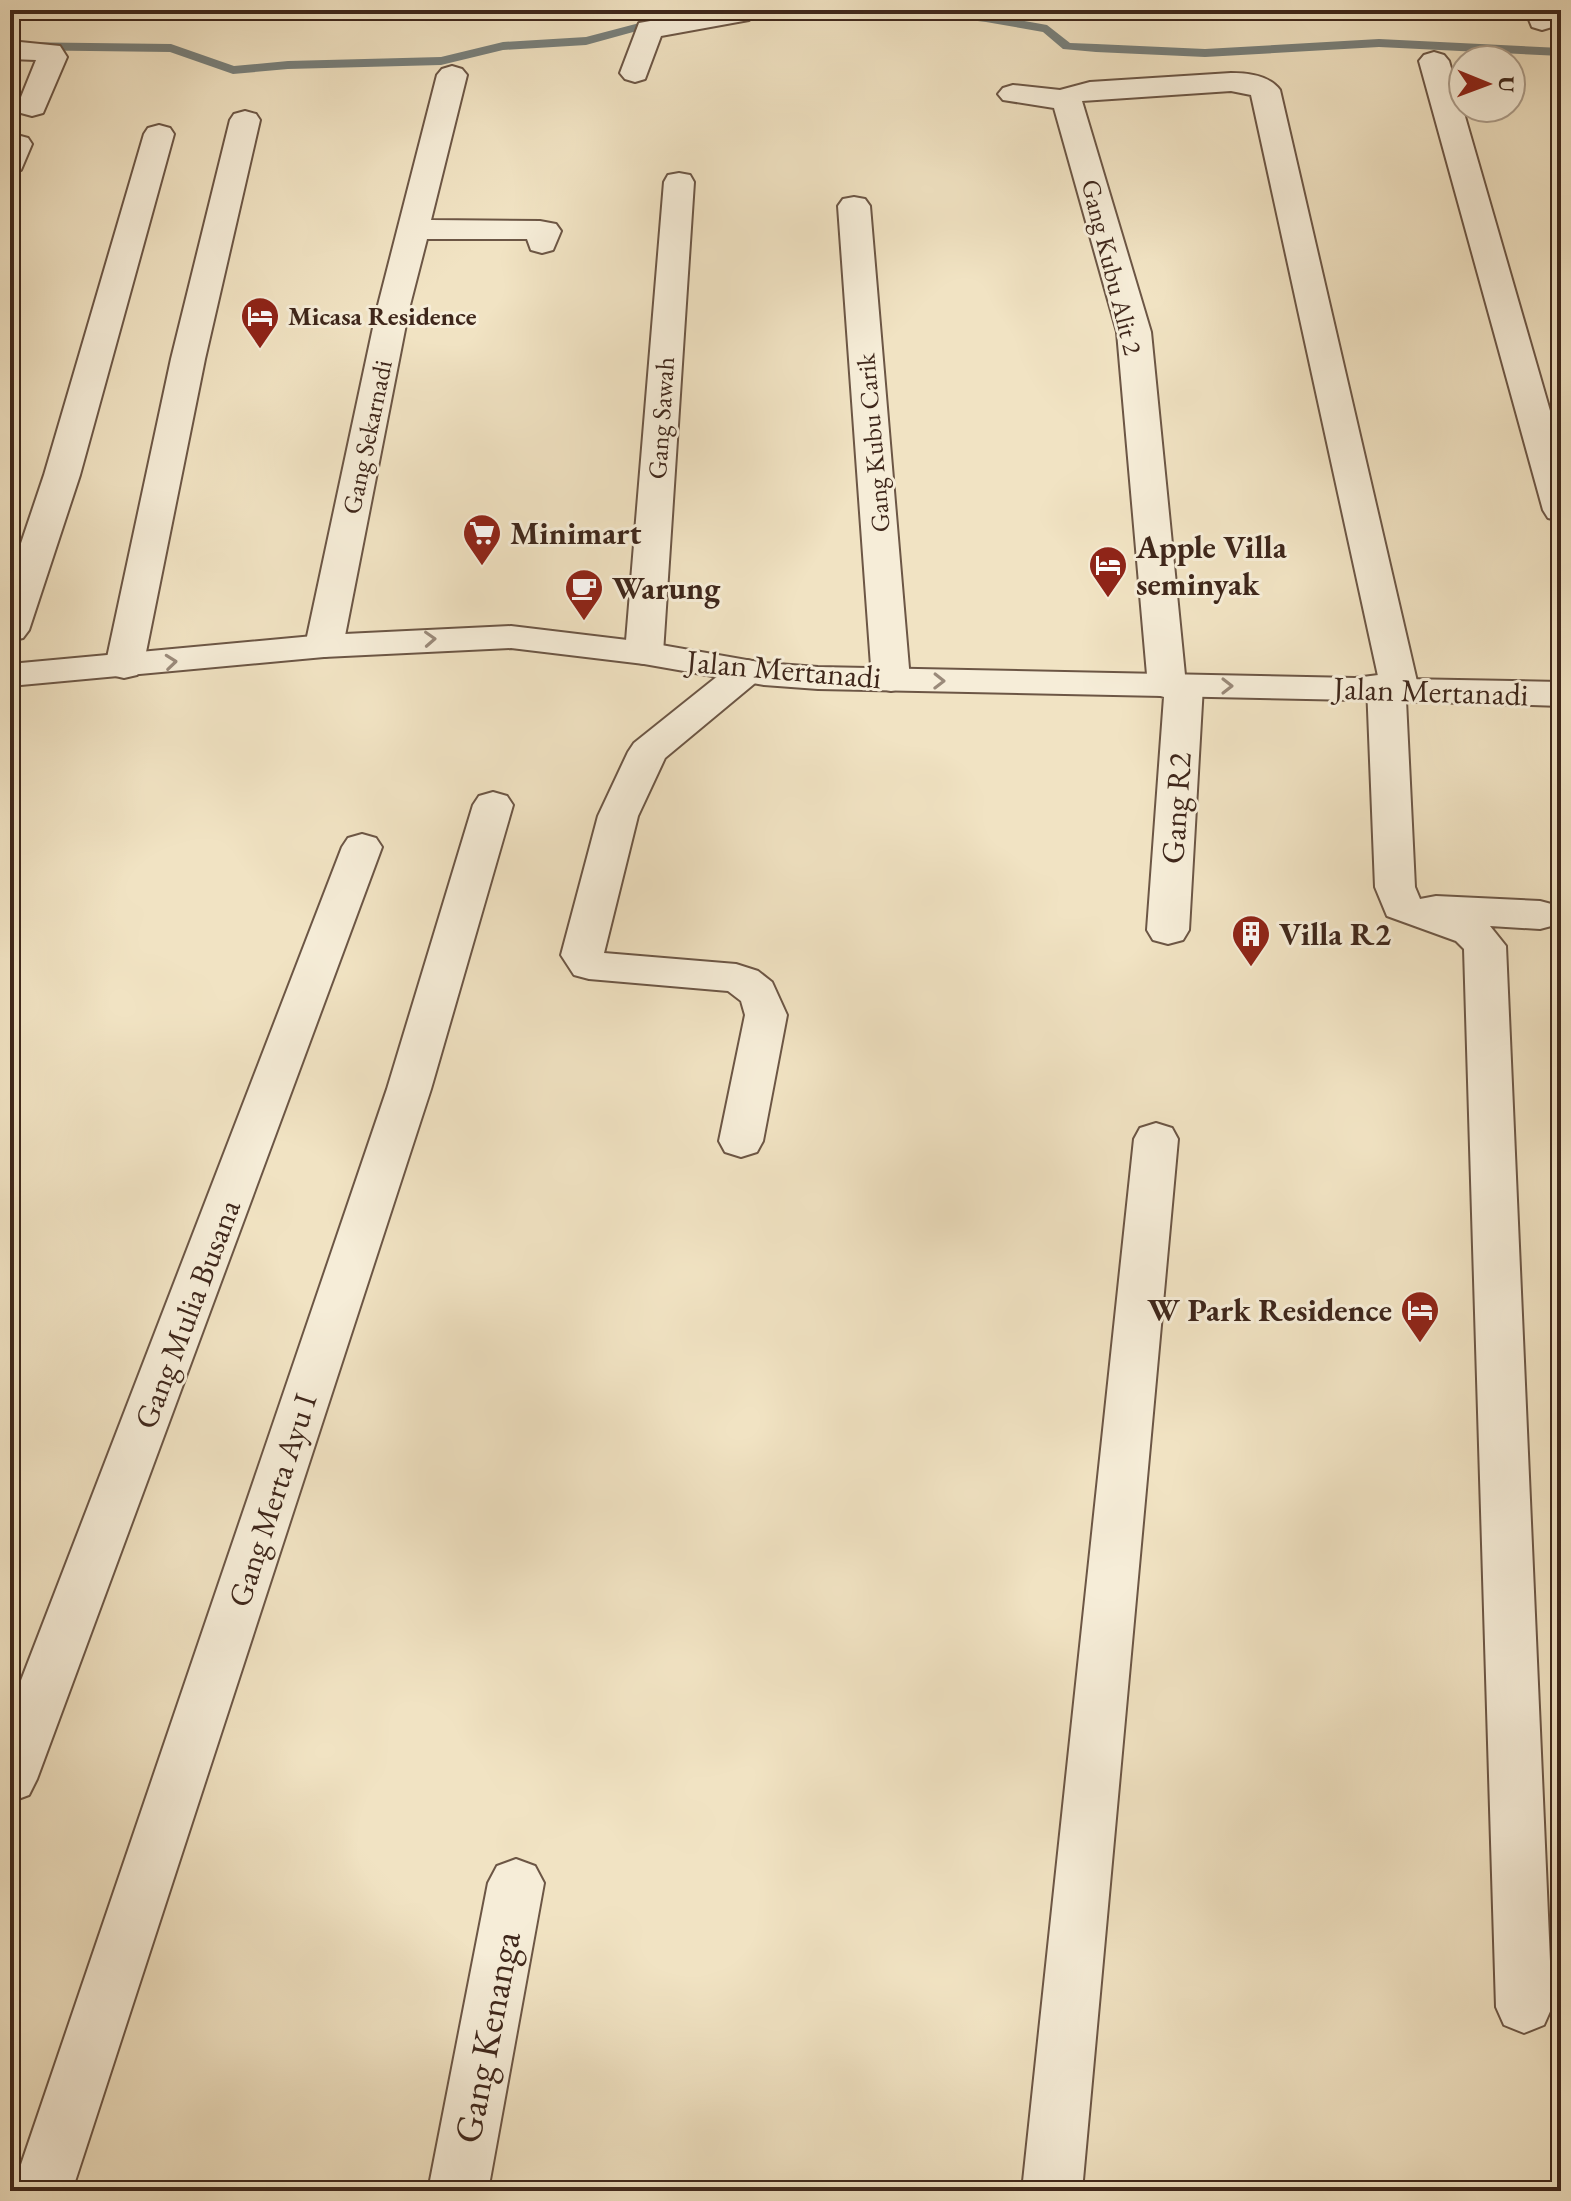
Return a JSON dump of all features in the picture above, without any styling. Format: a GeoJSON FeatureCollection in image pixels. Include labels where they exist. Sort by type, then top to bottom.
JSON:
{"type":"FeatureCollection","features":[{"type":"Feature","properties":{"kind":"street"},"geometry":{"type":"LineString","coordinates":[[635,73],[649,29],[741,12]]}},
{"type":"Feature","properties":{"kind":"street"},"geometry":{"type":"LineString","coordinates":[[10,50],[50,52],[52,57],[32,107]]}},
{"type":"Feature","properties":{"kind":"street"},"geometry":{"type":"LineString","coordinates":[[1434,61],[1561,510]]}},
{"type":"Feature","properties":{"kind":"street","name":"Gang Sekarnadi"},"geometry":{"type":"LineString","coordinates":[[324,646],[393,309],[452,75]]}},
{"type":"Feature","properties":{"kind":"street"},"geometry":{"type":"LineString","coordinates":[[1013,94],[1067,100],[1073,94],[1090,91],[1247,82],[1265,90],[1393,688],[1395,887],[1402,907],[1428,919],[1471,931],[1485,946],[1524,2007]]}},
{"type":"Feature","properties":{"kind":"street","name":"Gang Kubu Alit 2"},"geometry":{"type":"LineString","coordinates":[[1067,100],[1134,332],[1175,686]]}},
{"type":"Feature","properties":{"kind":"street"},"geometry":{"type":"LineString","coordinates":[[124,667],[188,359],[245,120]]}},
{"type":"Feature","properties":{"kind":"street"},"geometry":{"type":"LineString","coordinates":[[10,630],[62,475],[159,134]]}},
{"type":"Feature","properties":{"kind":"street","name":"Gang Sawah"},"geometry":{"type":"LineString","coordinates":[[644,653],[679,182]]}},
{"type":"Feature","properties":{"kind":"street","name":"Gang Kubu Carik"},"geometry":{"type":"LineString","coordinates":[[854,206],[891,680]]}},
{"type":"Feature","properties":{"kind":"street"},"geometry":{"type":"LineString","coordinates":[[414,229],[540,230],[545,231],[542,243]]}},
{"type":"Feature","properties":{"kind":"street","name":"Jalan Mertanadi"},"geometry":{"type":"LineString","coordinates":[[10,675],[124,667],[324,646],[511,637],[644,653],[747,671],[818,678],[1561,694]]}},
{"type":"Feature","properties":{"kind":"street"},"geometry":{"type":"LineString","coordinates":[[741,1141],[766,1015],[762,999],[754,986],[736,978],[589,965],[582,955],[618,816],[648,752],[747,671]]}},
{"type":"Feature","properties":{"kind":"street","name":"Gang R2"},"geometry":{"type":"LineString","coordinates":[[1168,930],[1175,686]]}},
{"type":"Feature","properties":{"kind":"street","name":"Gang Merta Ayu I"},"geometry":{"type":"LineString","coordinates":[[42,2191],[404,1102],[435,988],[493,805]]}},
{"type":"Feature","properties":{"kind":"street","name":"Gang Mulia Busana"},"geometry":{"type":"LineString","coordinates":[[10,1779],[362,847]]}},
{"type":"Feature","properties":{"kind":"street"},"geometry":{"type":"LineString","coordinates":[[1402,907],[1540,915]]}},
{"type":"Feature","properties":{"kind":"street"},"geometry":{"type":"LineString","coordinates":[[1052,2191],[1156,1139]]}},
{"type":"Feature","properties":{"kind":"street","name":"Gang Kenanga"},"geometry":{"type":"LineString","coordinates":[[458,2191],[516,1883]]}},
{"type":"Feature","properties":{"kind":"waterway"},"geometry":{"type":"LineString","coordinates":[[10,46],[171,48],[233,70],[288,65],[441,61],[503,46],[586,41],[695,12],[769,10]]}},
{"type":"Feature","properties":{"kind":"waterway"},"geometry":{"type":"LineString","coordinates":[[911,10],[986,18],[1047,29],[1067,46],[1096,48],[1205,53],[1379,43],[1561,52]]}},
{"type":"Feature","properties":{"kind":"place","name":"Micasa Residence"},"geometry":{"type":"Point","coordinates":[260,350]}},
{"type":"Feature","properties":{"kind":"place","name":"Minimart"},"geometry":{"type":"Point","coordinates":[482,567]}},
{"type":"Feature","properties":{"kind":"place","name":"Apple Villa seminyak"},"geometry":{"type":"Point","coordinates":[1108,599]}},
{"type":"Feature","properties":{"kind":"place","name":"Warung"},"geometry":{"type":"Point","coordinates":[584,622]}},
{"type":"Feature","properties":{"kind":"place","name":"Villa R2"},"geometry":{"type":"Point","coordinates":[1251,968]}},
{"type":"Feature","properties":{"kind":"place","name":"W Park Residence"},"geometry":{"type":"Point","coordinates":[1420,1344]}}]}
